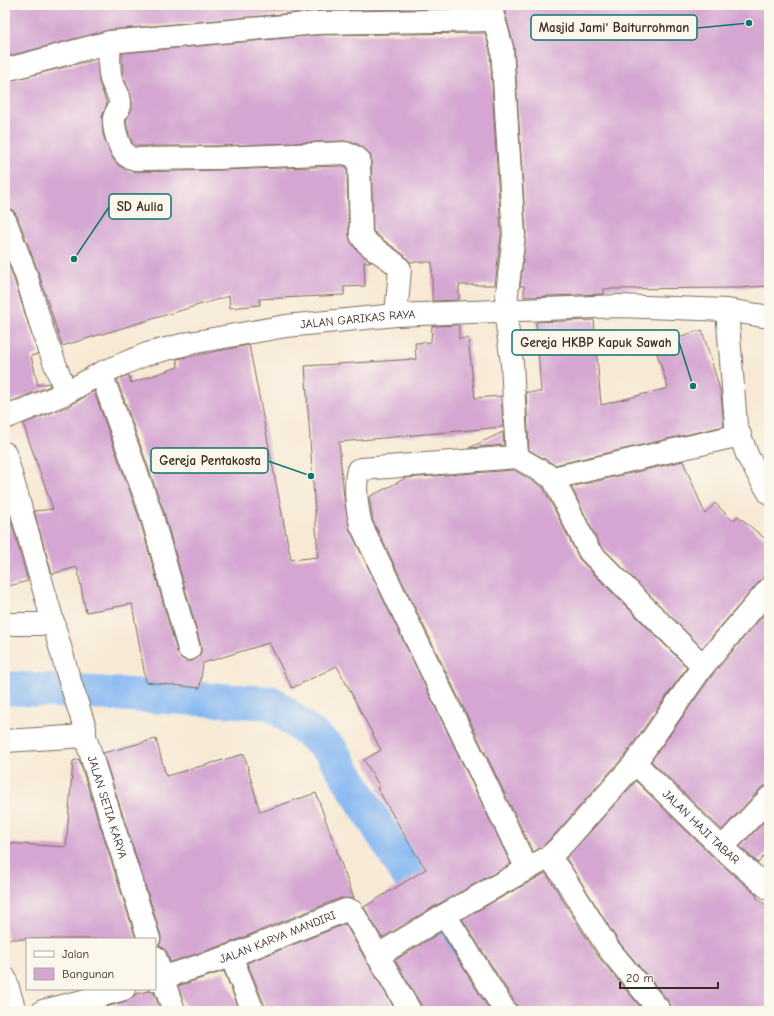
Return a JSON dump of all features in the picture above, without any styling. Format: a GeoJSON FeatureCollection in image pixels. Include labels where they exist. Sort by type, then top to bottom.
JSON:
{"type":"FeatureCollection","features":[{"type":"Feature","properties":{"kind":"street"},"geometry":{"type":"LineString","coordinates":[[5,70],[110,42],[316,14],[492,13],[502,48],[514,235],[505,310],[512,363],[517,457]]}},
{"type":"Feature","properties":{"kind":"street"},"geometry":{"type":"LineString","coordinates":[[110,42],[110,78],[114,89],[120,96],[120,105],[114,117],[114,125],[120,146],[128,157],[219,158],[345,153],[359,160],[361,235],[367,244],[394,262],[400,269],[396,315]]}},
{"type":"Feature","properties":{"kind":"street"},"geometry":{"type":"LineString","coordinates":[[5,220],[26,275],[44,335],[66,393]]}},
{"type":"Feature","properties":{"kind":"street","name":"JALAN GARIKAS RAYA"},"geometry":{"type":"LineString","coordinates":[[5,418],[66,393],[100,374],[147,354],[190,343],[286,326],[396,315],[619,306],[728,310],[769,317]]}},
{"type":"Feature","properties":{"kind":"street"},"geometry":{"type":"LineString","coordinates":[[728,310],[736,425],[748,457],[769,493]]}},
{"type":"Feature","properties":{"kind":"street"},"geometry":{"type":"LineString","coordinates":[[100,374],[152,513],[189,650]]}},
{"type":"Feature","properties":{"kind":"street"},"geometry":{"type":"LineString","coordinates":[[553,478],[740,435]]}},
{"type":"Feature","properties":{"kind":"street","name":"JALAN SETIA KARYA"},"geometry":{"type":"LineString","coordinates":[[5,453],[68,675],[149,938]]}},
{"type":"Feature","properties":{"kind":"street"},"geometry":{"type":"LineString","coordinates":[[526,869],[361,525],[356,478],[358,470],[517,457],[553,478],[588,551],[703,666]]}},
{"type":"Feature","properties":{"kind":"street"},"geometry":{"type":"LineString","coordinates":[[377,956],[443,916],[549,857],[564,844],[635,763],[703,666],[769,589]]}},
{"type":"Feature","properties":{"kind":"street"},"geometry":{"type":"LineString","coordinates":[[5,624],[54,624]]}},
{"type":"Feature","properties":{"kind":"street"},"geometry":{"type":"LineString","coordinates":[[5,741],[85,732]]}},
{"type":"Feature","properties":{"kind":"street","name":"JALAN HAJI TABAR"},"geometry":{"type":"LineString","coordinates":[[635,763],[722,848],[769,888]]}},
{"type":"Feature","properties":{"kind":"street"},"geometry":{"type":"LineString","coordinates":[[722,848],[769,798]]}},
{"type":"Feature","properties":{"kind":"street"},"geometry":{"type":"LineString","coordinates":[[549,857],[562,874],[608,948],[660,1011]]}},
{"type":"Feature","properties":{"kind":"street","name":"JALAN KARYA MANDIRI"},"geometry":{"type":"LineString","coordinates":[[158,980],[231,956],[346,910],[352,911],[358,918],[377,956],[410,1011]]}},
{"type":"Feature","properties":{"kind":"street"},"geometry":{"type":"LineString","coordinates":[[443,916],[505,1011]]}},
{"type":"Feature","properties":{"kind":"street"},"geometry":{"type":"LineString","coordinates":[[231,956],[253,1011]]}},
{"type":"Feature","properties":{"kind":"street"},"geometry":{"type":"LineString","coordinates":[[156,965],[158,980],[174,1011]]}},
{"type":"Feature","properties":{"kind":"street"},"geometry":{"type":"LineString","coordinates":[[5,978],[15,1011]]}},
{"type":"Feature","properties":{"kind":"street"},"geometry":{"type":"LineString","coordinates":[[43,1011],[120,990]]}},
{"type":"Feature","properties":{"kind":"building"},"geometry":{"type":"Polygon","coordinates":[[[5,5],[478,5],[478,8],[316,11],[109,30],[5,57],[5,5]]]}},
{"type":"Feature","properties":{"kind":"building"},"geometry":{"type":"Polygon","coordinates":[[[503,5],[769,5],[769,286],[738,288],[604,289],[604,294],[524,297],[524,286],[520,286],[526,234],[514,47],[503,5]]]}},
{"type":"Feature","properties":{"kind":"building"},"geometry":{"type":"Polygon","coordinates":[[[485,33],[490,50],[501,235],[495,285],[459,285],[459,300],[432,301],[432,262],[410,262],[404,255],[373,231],[371,159],[370,154],[358,144],[344,141],[219,146],[137,146],[133,144],[129,134],[126,120],[132,109],[132,101],[123,76],[122,53],[318,35],[485,33]]]}},
{"type":"Feature","properties":{"kind":"building"},"geometry":{"type":"Polygon","coordinates":[[[97,59],[99,82],[107,103],[102,117],[103,135],[112,157],[118,165],[124,169],[136,172],[347,167],[349,236],[356,249],[371,262],[364,262],[365,286],[344,287],[344,295],[259,299],[260,305],[230,308],[229,296],[62,346],[38,271],[17,216],[13,210],[5,208],[5,82],[97,59]]]}},
{"type":"Feature","properties":{"kind":"building"},"geometry":{"type":"Polygon","coordinates":[[[5,255],[38,354],[31,356],[38,385],[49,383],[50,386],[5,404],[5,255]]]}},
{"type":"Feature","properties":{"kind":"building"},"geometry":{"type":"Polygon","coordinates":[[[594,320],[601,405],[668,388],[654,344],[702,330],[721,393],[724,426],[555,465],[529,450],[526,392],[541,392],[536,322],[594,320]]]}},
{"type":"Feature","properties":{"kind":"building"},"geometry":{"type":"Polygon","coordinates":[[[459,325],[459,339],[468,338],[475,398],[501,396],[503,427],[339,442],[344,499],[350,530],[511,864],[435,906],[382,938],[364,907],[426,869],[377,788],[380,787],[364,760],[381,750],[337,666],[292,688],[269,643],[203,663],[200,688],[146,682],[132,604],[86,612],[77,567],[52,574],[34,511],[53,509],[23,424],[71,405],[94,391],[139,517],[177,652],[181,658],[186,661],[192,661],[198,657],[201,652],[201,646],[163,509],[117,380],[129,375],[131,383],[178,367],[177,359],[249,345],[291,560],[318,557],[305,366],[416,359],[415,343],[431,342],[432,326],[459,325]]]}},
{"type":"Feature","properties":{"kind":"building"},"geometry":{"type":"Polygon","coordinates":[[[503,432],[504,445],[469,448],[503,432]]]}},
{"type":"Feature","properties":{"kind":"building"},"geometry":{"type":"Polygon","coordinates":[[[683,461],[705,514],[715,503],[733,521],[738,516],[769,542],[769,577],[764,577],[760,581],[702,648],[599,544],[571,487],[683,461]]]}},
{"type":"Feature","properties":{"kind":"building"},"geometry":{"type":"Polygon","coordinates":[[[514,470],[543,487],[580,560],[687,667],[625,755],[555,834],[542,847],[533,852],[373,521],[369,497],[406,478],[514,470]]]}},
{"type":"Feature","properties":{"kind":"building"},"geometry":{"type":"Polygon","coordinates":[[[5,514],[9,514],[28,581],[5,587],[5,514]]]}},
{"type":"Feature","properties":{"kind":"building"},"geometry":{"type":"Polygon","coordinates":[[[769,608],[769,786],[765,786],[760,789],[722,830],[651,761],[713,674],[769,608]]]}},
{"type":"Feature","properties":{"kind":"building"},"geometry":{"type":"Polygon","coordinates":[[[156,739],[166,776],[244,754],[260,812],[316,793],[354,899],[341,898],[227,944],[170,962],[167,952],[159,946],[161,935],[103,753],[156,739]]]}},
{"type":"Feature","properties":{"kind":"building"},"geometry":{"type":"Polygon","coordinates":[[[79,759],[136,938],[8,939],[5,927],[5,843],[66,847],[73,761],[79,759]]]}},
{"type":"Feature","properties":{"kind":"building"},"geometry":{"type":"Polygon","coordinates":[[[636,781],[713,857],[769,908],[769,1011],[672,1011],[670,1003],[618,941],[566,858],[636,781]]]}},
{"type":"Feature","properties":{"kind":"building"},"geometry":{"type":"Polygon","coordinates":[[[769,816],[769,850],[758,863],[740,847],[769,816]]]}},
{"type":"Feature","properties":{"kind":"building"},"geometry":{"type":"Polygon","coordinates":[[[546,873],[597,955],[644,1011],[517,1011],[516,1004],[462,919],[546,873]]]}},
{"type":"Feature","properties":{"kind":"building"},"geometry":{"type":"Polygon","coordinates":[[[345,924],[396,1011],[265,1011],[265,1006],[247,963],[345,924]]]}},
{"type":"Feature","properties":{"kind":"building"},"geometry":{"type":"Polygon","coordinates":[[[441,932],[490,1011],[422,1011],[421,1005],[395,960],[441,932]]]}},
{"type":"Feature","properties":{"kind":"building"},"geometry":{"type":"Polygon","coordinates":[[[224,971],[240,1011],[186,1011],[178,986],[224,971]]]}},
{"type":"Feature","properties":{"kind":"building"},"geometry":{"type":"Polygon","coordinates":[[[149,991],[154,992],[161,1011],[106,1011],[106,1007],[127,1001],[133,998],[135,994],[149,991]]]}},
{"type":"Feature","properties":{"kind":"waterway"},"geometry":{"type":"LineString","coordinates":[[5,688],[272,703],[331,750],[492,1011]]}},
{"type":"Feature","properties":{"kind":"place","name":"Masjid Jami' Baiturrohman"},"geometry":{"type":"Point","coordinates":[749,23]}},
{"type":"Feature","properties":{"kind":"place","name":"SD Aulia"},"geometry":{"type":"Point","coordinates":[74,259]}},
{"type":"Feature","properties":{"kind":"place","name":"Gereja HKBP Kapuk Sawah"},"geometry":{"type":"Point","coordinates":[693,386]}},
{"type":"Feature","properties":{"kind":"place","name":"Gereja Pentakosta"},"geometry":{"type":"Point","coordinates":[311,476]}}]}
